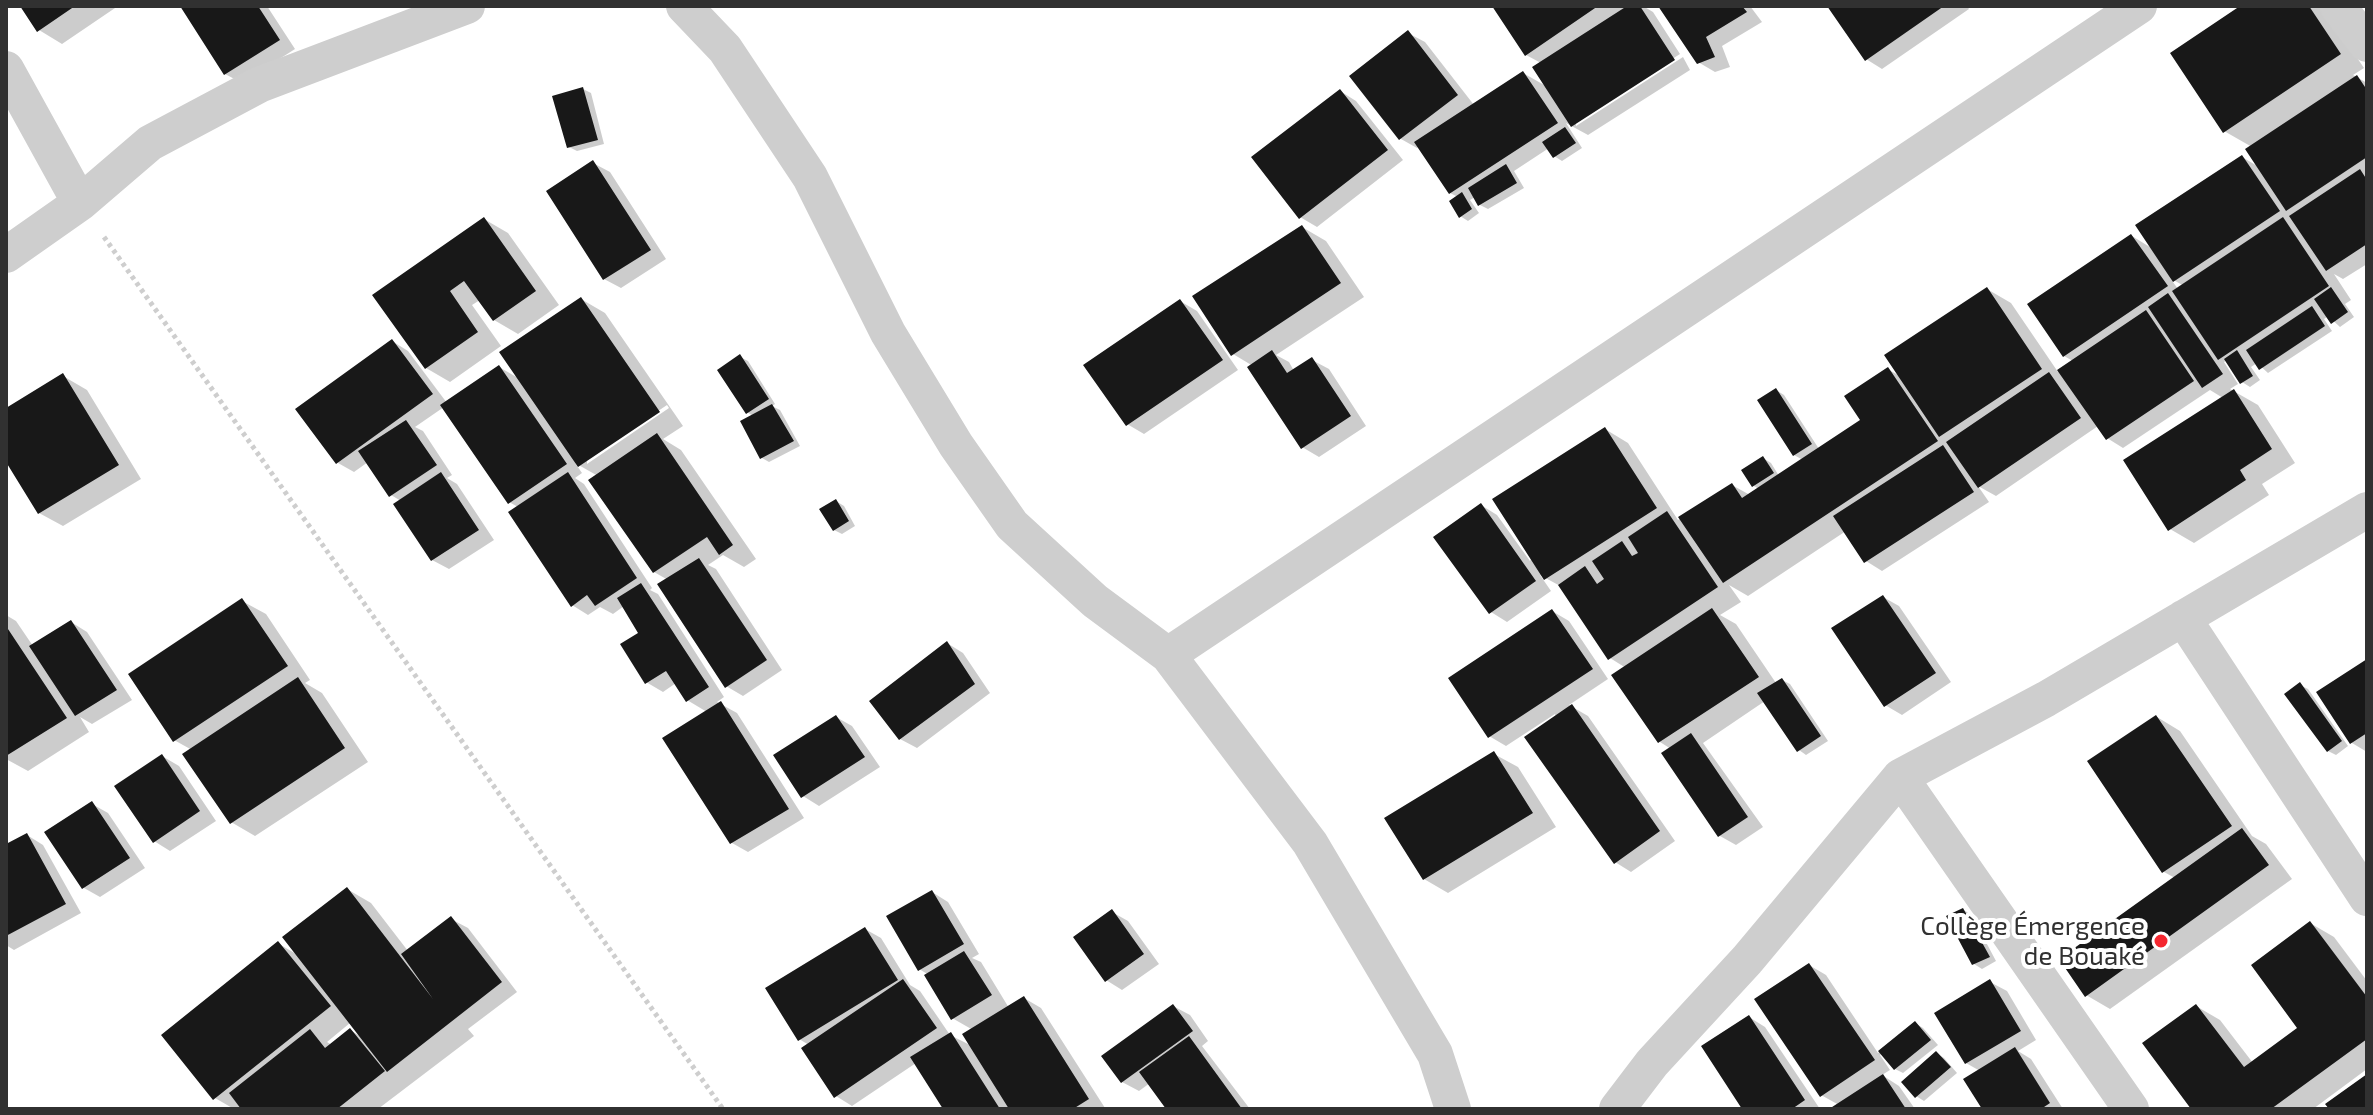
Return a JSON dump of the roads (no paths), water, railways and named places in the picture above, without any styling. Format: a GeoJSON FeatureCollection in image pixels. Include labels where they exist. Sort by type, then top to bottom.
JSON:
{"type":"FeatureCollection","features":[{"type":"Feature","properties":{"kind":"street"},"geometry":{"type":"LineString","coordinates":[[6,255],[80,203],[150,143],[259,85],[467,6]]}},
{"type":"Feature","properties":{"kind":"street"},"geometry":{"type":"LineString","coordinates":[[684,6],[725,49],[810,177],[888,333],[956,445],[1012,525],[1095,601],[1168,655],[1310,843],[1435,1054],[1453,1109]]}},
{"type":"Feature","properties":{"kind":"street"},"geometry":{"type":"LineString","coordinates":[[1168,655],[2139,6]]}},
{"type":"Feature","properties":{"kind":"street"},"geometry":{"type":"LineString","coordinates":[[2338,6],[2367,44]]}},
{"type":"Feature","properties":{"kind":"street"},"geometry":{"type":"LineString","coordinates":[[6,69],[80,203]]}},
{"type":"Feature","properties":{"kind":"street"},"geometry":{"type":"LineString","coordinates":[[1617,1109],[1652,1063],[1747,960],[1900,777],[2046,699],[2367,510]]}},
{"type":"Feature","properties":{"kind":"street"},"geometry":{"type":"LineString","coordinates":[[2183,618],[2367,898]]}},
{"type":"Feature","properties":{"kind":"street"},"geometry":{"type":"LineString","coordinates":[[1900,777],[2131,1109]]}},
{"type":"Feature","properties":{"kind":"place","name":"Collège Émergence de Bouaké"},"geometry":{"type":"Point","coordinates":[2161,941]}}]}
